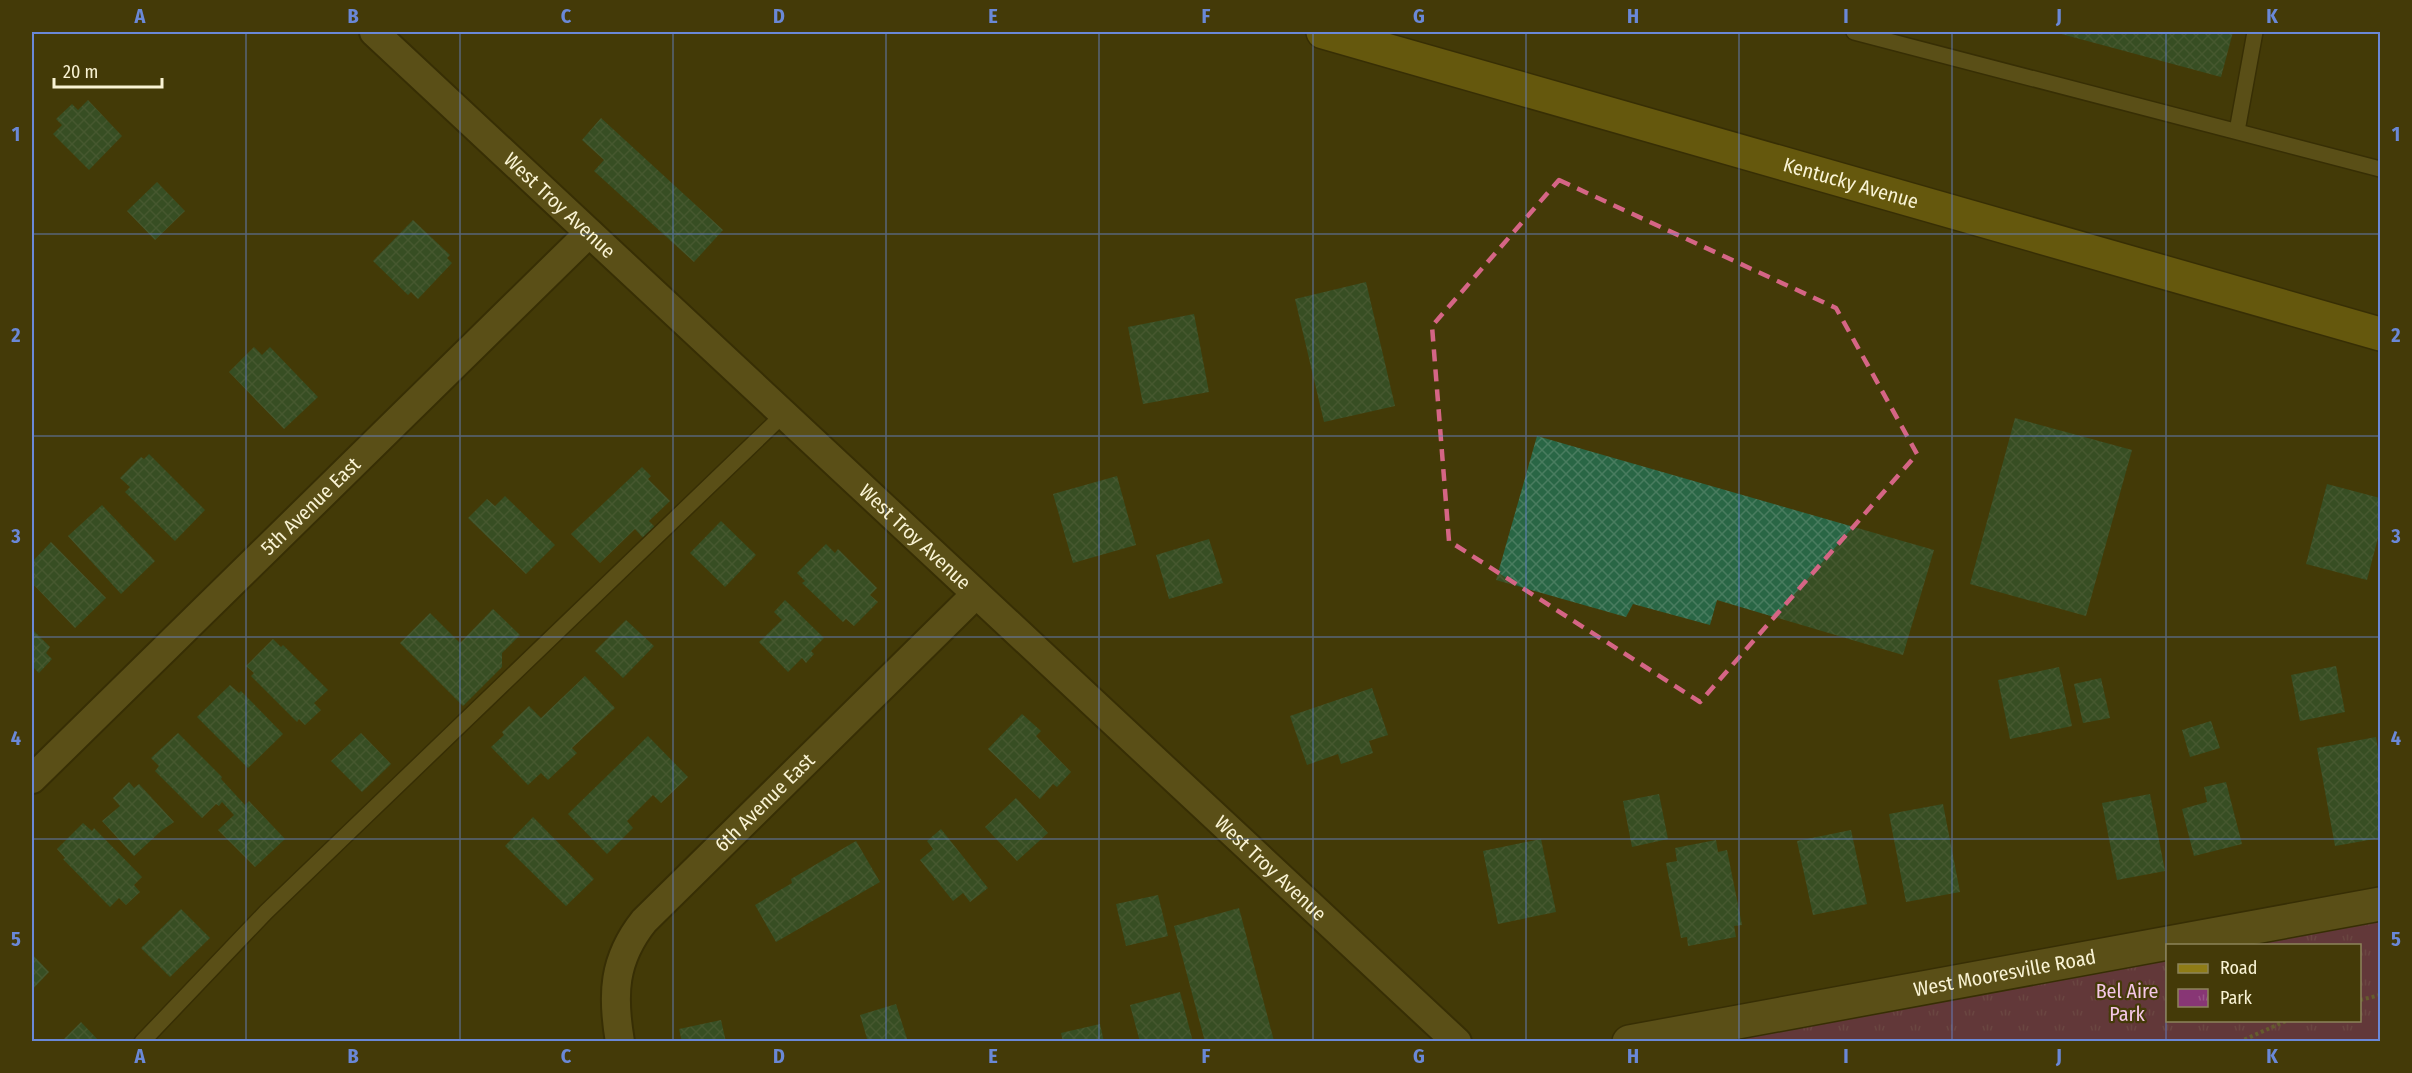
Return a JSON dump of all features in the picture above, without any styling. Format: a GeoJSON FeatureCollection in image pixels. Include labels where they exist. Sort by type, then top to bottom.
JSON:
{"type":"FeatureCollection","features":[{"type":"Feature","properties":{"kind":"main road","name":"Kentucky Avenue"},"geometry":{"type":"LineString","coordinates":[[1323,32],[2380,334]]}},
{"type":"Feature","properties":{"kind":"main road","name":"West Mooresville Road"},"geometry":{"type":"LineString","coordinates":[[1629,1041],[2380,904]]}},
{"type":"Feature","properties":{"kind":"street","name":"West Troy Avenue"},"geometry":{"type":"LineString","coordinates":[[374,32],[1457,1041]]}},
{"type":"Feature","properties":{"kind":"street","name":"5th Avenue East"},"geometry":{"type":"LineString","coordinates":[[32,780],[589,233]]}},
{"type":"Feature","properties":{"kind":"street","name":"6th Avenue East"},"geometry":{"type":"LineString","coordinates":[[620,1041],[614,995],[618,975],[635,932],[976,594]]}},
{"type":"Feature","properties":{"kind":"lane"},"geometry":{"type":"LineString","coordinates":[[1858,32],[2380,169]]}},
{"type":"Feature","properties":{"kind":"lane"},"geometry":{"type":"LineString","coordinates":[[2237,131],[2255,32]]}},
{"type":"Feature","properties":{"kind":"lane"},"geometry":{"type":"LineString","coordinates":[[142,1041],[266,912],[784,414]]}},
{"type":"Feature","properties":{"kind":"path"},"geometry":{"type":"LineString","coordinates":[[2361,1000],[2380,995]]}},
{"type":"Feature","properties":{"kind":"path"},"geometry":{"type":"LineString","coordinates":[[2239,1041],[2283,1022]]}},
{"type":"Feature","properties":{"kind":"highlighted area"},"geometry":{"type":"Polygon","coordinates":[[[1559,180],[1836,308],[1917,454],[1700,702],[1449,541],[1432,326],[1559,180]]]}},
{"type":"Feature","properties":{"kind":"green space","name":"Bel Aire Park"},"geometry":{"type":"Polygon","coordinates":[[[2380,914],[2380,1041],[1707,1042],[2166,954],[2166,1022],[2361,1022],[2361,944],[2219,944],[2380,914]]]}},
{"type":"Feature","properties":{"kind":"building"},"geometry":{"type":"Polygon","coordinates":[[[2054,32],[2233,32],[2221,77],[2054,32]]]}},
{"type":"Feature","properties":{"kind":"building"},"geometry":{"type":"Polygon","coordinates":[[[88,100],[122,136],[89,170],[53,134],[62,125],[56,119],[72,104],[78,110],[88,100]]]}},
{"type":"Feature","properties":{"kind":"building"},"geometry":{"type":"Polygon","coordinates":[[[601,118],[723,230],[694,262],[594,171],[604,160],[582,140],[601,118]]]}},
{"type":"Feature","properties":{"kind":"building"},"geometry":{"type":"Polygon","coordinates":[[[157,182],[185,211],[155,240],[127,211],[157,182]]]}},
{"type":"Feature","properties":{"kind":"building"},"geometry":{"type":"Polygon","coordinates":[[[413,220],[450,255],[447,258],[452,263],[418,299],[411,292],[408,295],[373,261],[413,220]]]}},
{"type":"Feature","properties":{"kind":"building"},"geometry":{"type":"Polygon","coordinates":[[[1366,282],[1395,406],[1324,422],[1295,299],[1366,282]]]}},
{"type":"Feature","properties":{"kind":"building"},"geometry":{"type":"Polygon","coordinates":[[[1194,314],[1209,392],[1143,404],[1128,327],[1194,314]]]}},
{"type":"Feature","properties":{"kind":"building"},"geometry":{"type":"Polygon","coordinates":[[[254,347],[262,355],[270,347],[318,397],[284,429],[229,372],[254,347]]]}},
{"type":"Feature","properties":{"kind":"building"},"geometry":{"type":"Polygon","coordinates":[[[2015,418],[2132,450],[2086,616],[1970,584],[2015,418]]]}},
{"type":"Feature","properties":{"kind":"building"},"geometry":{"type":"Polygon","coordinates":[[[1537,436],[1934,550],[1903,655],[1717,600],[1710,625],[1633,604],[1626,617],[1496,580],[1537,436]]]}},
{"type":"Feature","properties":{"kind":"building"},"geometry":{"type":"Polygon","coordinates":[[[149,454],[205,510],[175,541],[125,492],[130,487],[120,478],[141,457],[144,459],[149,454]]]}},
{"type":"Feature","properties":{"kind":"building"},"geometry":{"type":"Polygon","coordinates":[[[642,467],[651,476],[648,479],[670,501],[649,521],[656,528],[644,539],[635,529],[600,563],[571,534],[642,467]]]}},
{"type":"Feature","properties":{"kind":"building"},"geometry":{"type":"Polygon","coordinates":[[[1117,476],[1136,545],[1073,563],[1053,494],[1117,476]]]}},
{"type":"Feature","properties":{"kind":"building"},"geometry":{"type":"Polygon","coordinates":[[[2327,484],[2380,498],[2380,530],[2367,580],[2306,564],[2327,484]]]}},
{"type":"Feature","properties":{"kind":"building"},"geometry":{"type":"Polygon","coordinates":[[[505,496],[555,545],[526,574],[468,518],[487,499],[495,506],[505,496]]]}},
{"type":"Feature","properties":{"kind":"building"},"geometry":{"type":"Polygon","coordinates":[[[102,505],[155,561],[121,594],[68,536],[102,505]]]}},
{"type":"Feature","properties":{"kind":"building"},"geometry":{"type":"Polygon","coordinates":[[[721,521],[756,555],[725,587],[690,553],[721,521]]]}},
{"type":"Feature","properties":{"kind":"building"},"geometry":{"type":"Polygon","coordinates":[[[1209,539],[1223,583],[1169,599],[1156,555],[1209,539]]]}},
{"type":"Feature","properties":{"kind":"building"},"geometry":{"type":"Polygon","coordinates":[[[51,542],[106,598],[75,628],[32,583],[32,562],[51,542]]]}},
{"type":"Feature","properties":{"kind":"building"},"geometry":{"type":"Polygon","coordinates":[[[826,544],[835,553],[838,549],[877,588],[870,595],[878,602],[854,626],[846,619],[843,622],[802,583],[805,581],[797,573],[826,544]]]}},
{"type":"Feature","properties":{"kind":"building"},"geometry":{"type":"Polygon","coordinates":[[[785,600],[824,638],[811,651],[814,654],[806,663],[802,658],[788,672],[759,642],[782,620],[774,612],[785,600]]]}},
{"type":"Feature","properties":{"kind":"building"},"geometry":{"type":"Polygon","coordinates":[[[493,609],[520,635],[502,653],[502,667],[463,706],[400,643],[430,613],[460,643],[493,609]]]}},
{"type":"Feature","properties":{"kind":"building"},"geometry":{"type":"Polygon","coordinates":[[[626,620],[654,646],[623,678],[595,651],[626,620]]]}},
{"type":"Feature","properties":{"kind":"building"},"geometry":{"type":"Polygon","coordinates":[[[32,629],[50,647],[46,653],[52,659],[39,673],[32,666],[32,629]]]}},
{"type":"Feature","properties":{"kind":"building"},"geometry":{"type":"Polygon","coordinates":[[[273,639],[281,647],[283,645],[328,690],[314,703],[321,710],[305,725],[299,719],[297,722],[251,676],[254,673],[246,666],[273,639]]]}},
{"type":"Feature","properties":{"kind":"building"},"geometry":{"type":"Polygon","coordinates":[[[2336,666],[2345,712],[2300,721],[2291,675],[2336,666]]]}},
{"type":"Feature","properties":{"kind":"building"},"geometry":{"type":"Polygon","coordinates":[[[2059,667],[2072,726],[2010,739],[1998,680],[2059,667]]]}},
{"type":"Feature","properties":{"kind":"building"},"geometry":{"type":"Polygon","coordinates":[[[585,676],[615,708],[572,748],[577,753],[548,780],[541,773],[528,785],[491,747],[504,735],[502,732],[529,706],[541,718],[585,676]]]}},
{"type":"Feature","properties":{"kind":"building"},"geometry":{"type":"Polygon","coordinates":[[[2101,678],[2110,718],[2083,723],[2074,684],[2101,678]]]}},
{"type":"Feature","properties":{"kind":"building"},"geometry":{"type":"Polygon","coordinates":[[[230,685],[239,693],[241,691],[283,734],[248,768],[197,717],[230,685]]]}},
{"type":"Feature","properties":{"kind":"building"},"geometry":{"type":"Polygon","coordinates":[[[1372,688],[1388,735],[1369,741],[1373,753],[1341,764],[1338,754],[1307,765],[1290,716],[1372,688]]]}},
{"type":"Feature","properties":{"kind":"building"},"geometry":{"type":"Polygon","coordinates":[[[1022,714],[1041,731],[1036,736],[1071,772],[1057,787],[1053,784],[1040,799],[988,749],[1022,714]]]}},
{"type":"Feature","properties":{"kind":"building"},"geometry":{"type":"Polygon","coordinates":[[[2211,721],[2220,748],[2190,757],[2182,730],[2211,721]]]}},
{"type":"Feature","properties":{"kind":"building"},"geometry":{"type":"Polygon","coordinates":[[[178,733],[222,777],[221,779],[245,805],[249,801],[285,839],[255,867],[218,830],[234,815],[222,802],[219,806],[216,804],[202,818],[155,771],[159,766],[151,758],[178,733]]]}},
{"type":"Feature","properties":{"kind":"building"},"geometry":{"type":"Polygon","coordinates":[[[361,733],[391,764],[362,792],[331,761],[361,733]]]}},
{"type":"Feature","properties":{"kind":"building"},"geometry":{"type":"Polygon","coordinates":[[[648,736],[688,777],[661,803],[653,795],[627,821],[633,828],[607,854],[568,814],[648,736]]]}},
{"type":"Feature","properties":{"kind":"building"},"geometry":{"type":"Polygon","coordinates":[[[2376,737],[2380,763],[2380,838],[2335,846],[2317,748],[2376,737]]]}},
{"type":"Feature","properties":{"kind":"building"},"geometry":{"type":"Polygon","coordinates":[[[129,782],[134,788],[139,784],[174,822],[134,856],[102,821],[120,806],[113,798],[129,782]]]}},
{"type":"Feature","properties":{"kind":"building"},"geometry":{"type":"Polygon","coordinates":[[[2226,782],[2242,844],[2194,856],[2182,809],[2207,802],[2204,787],[2226,782]]]}},
{"type":"Feature","properties":{"kind":"building"},"geometry":{"type":"Polygon","coordinates":[[[1659,794],[1668,839],[1632,847],[1623,801],[1659,794]]]}},
{"type":"Feature","properties":{"kind":"building"},"geometry":{"type":"Polygon","coordinates":[[[2150,794],[2165,871],[2117,880],[2102,803],[2150,794]]]}},
{"type":"Feature","properties":{"kind":"building"},"geometry":{"type":"Polygon","coordinates":[[[1016,798],[1048,833],[1017,861],[985,827],[1016,798]]]}},
{"type":"Feature","properties":{"kind":"building"},"geometry":{"type":"Polygon","coordinates":[[[1943,804],[1960,892],[1906,902],[1889,814],[1943,804]]]}},
{"type":"Feature","properties":{"kind":"building"},"geometry":{"type":"Polygon","coordinates":[[[533,817],[594,879],[566,906],[505,846],[533,817]]]}},
{"type":"Feature","properties":{"kind":"building"},"geometry":{"type":"Polygon","coordinates":[[[83,823],[92,831],[94,828],[142,877],[134,885],[140,892],[126,905],[119,898],[110,907],[63,859],[65,858],[57,849],[83,823]]]}},
{"type":"Feature","properties":{"kind":"building"},"geometry":{"type":"Polygon","coordinates":[[[941,829],[988,888],[970,902],[963,893],[953,901],[920,860],[933,849],[927,841],[941,829]]]}},
{"type":"Feature","properties":{"kind":"building"},"geometry":{"type":"Polygon","coordinates":[[[1851,830],[1867,904],[1813,915],[1797,841],[1851,830]]]}},
{"type":"Feature","properties":{"kind":"building"},"geometry":{"type":"Polygon","coordinates":[[[1541,839],[1556,912],[1498,924],[1483,851],[1541,839]]]}},
{"type":"Feature","properties":{"kind":"building"},"geometry":{"type":"Polygon","coordinates":[[[1716,840],[1718,852],[1727,850],[1742,925],[1734,926],[1736,937],[1688,946],[1687,937],[1681,938],[1666,863],[1677,861],[1675,848],[1716,840]]]}},
{"type":"Feature","properties":{"kind":"building"},"geometry":{"type":"Polygon","coordinates":[[[856,841],[880,882],[776,942],[755,905],[792,883],[791,879],[856,841]]]}},
{"type":"Feature","properties":{"kind":"building"},"geometry":{"type":"Polygon","coordinates":[[[1158,895],[1168,936],[1126,946],[1116,904],[1158,895]]]}},
{"type":"Feature","properties":{"kind":"building"},"geometry":{"type":"Polygon","coordinates":[[[1239,908],[1274,1041],[1205,1042],[1174,926],[1239,908]]]}},
{"type":"Feature","properties":{"kind":"building"},"geometry":{"type":"Polygon","coordinates":[[[181,909],[210,938],[170,977],[141,948],[181,909]]]}},
{"type":"Feature","properties":{"kind":"building"},"geometry":{"type":"Polygon","coordinates":[[[32,954],[49,972],[32,990],[32,954]]]}},
{"type":"Feature","properties":{"kind":"building"},"geometry":{"type":"Polygon","coordinates":[[[1180,992],[1193,1042],[1140,1042],[1130,1005],[1180,992]]]}},
{"type":"Feature","properties":{"kind":"building"},"geometry":{"type":"Polygon","coordinates":[[[896,1004],[908,1042],[868,1042],[860,1015],[896,1004]]]}},
{"type":"Feature","properties":{"kind":"building"},"geometry":{"type":"Polygon","coordinates":[[[721,1020],[726,1042],[682,1042],[679,1029],[721,1020]]]}},
{"type":"Feature","properties":{"kind":"building"},"geometry":{"type":"Polygon","coordinates":[[[81,1022],[100,1042],[61,1042],[81,1022]]]}},
{"type":"Feature","properties":{"kind":"building"},"geometry":{"type":"Polygon","coordinates":[[[1100,1024],[1104,1042],[1063,1042],[1061,1033],[1100,1024]]]}}]}
